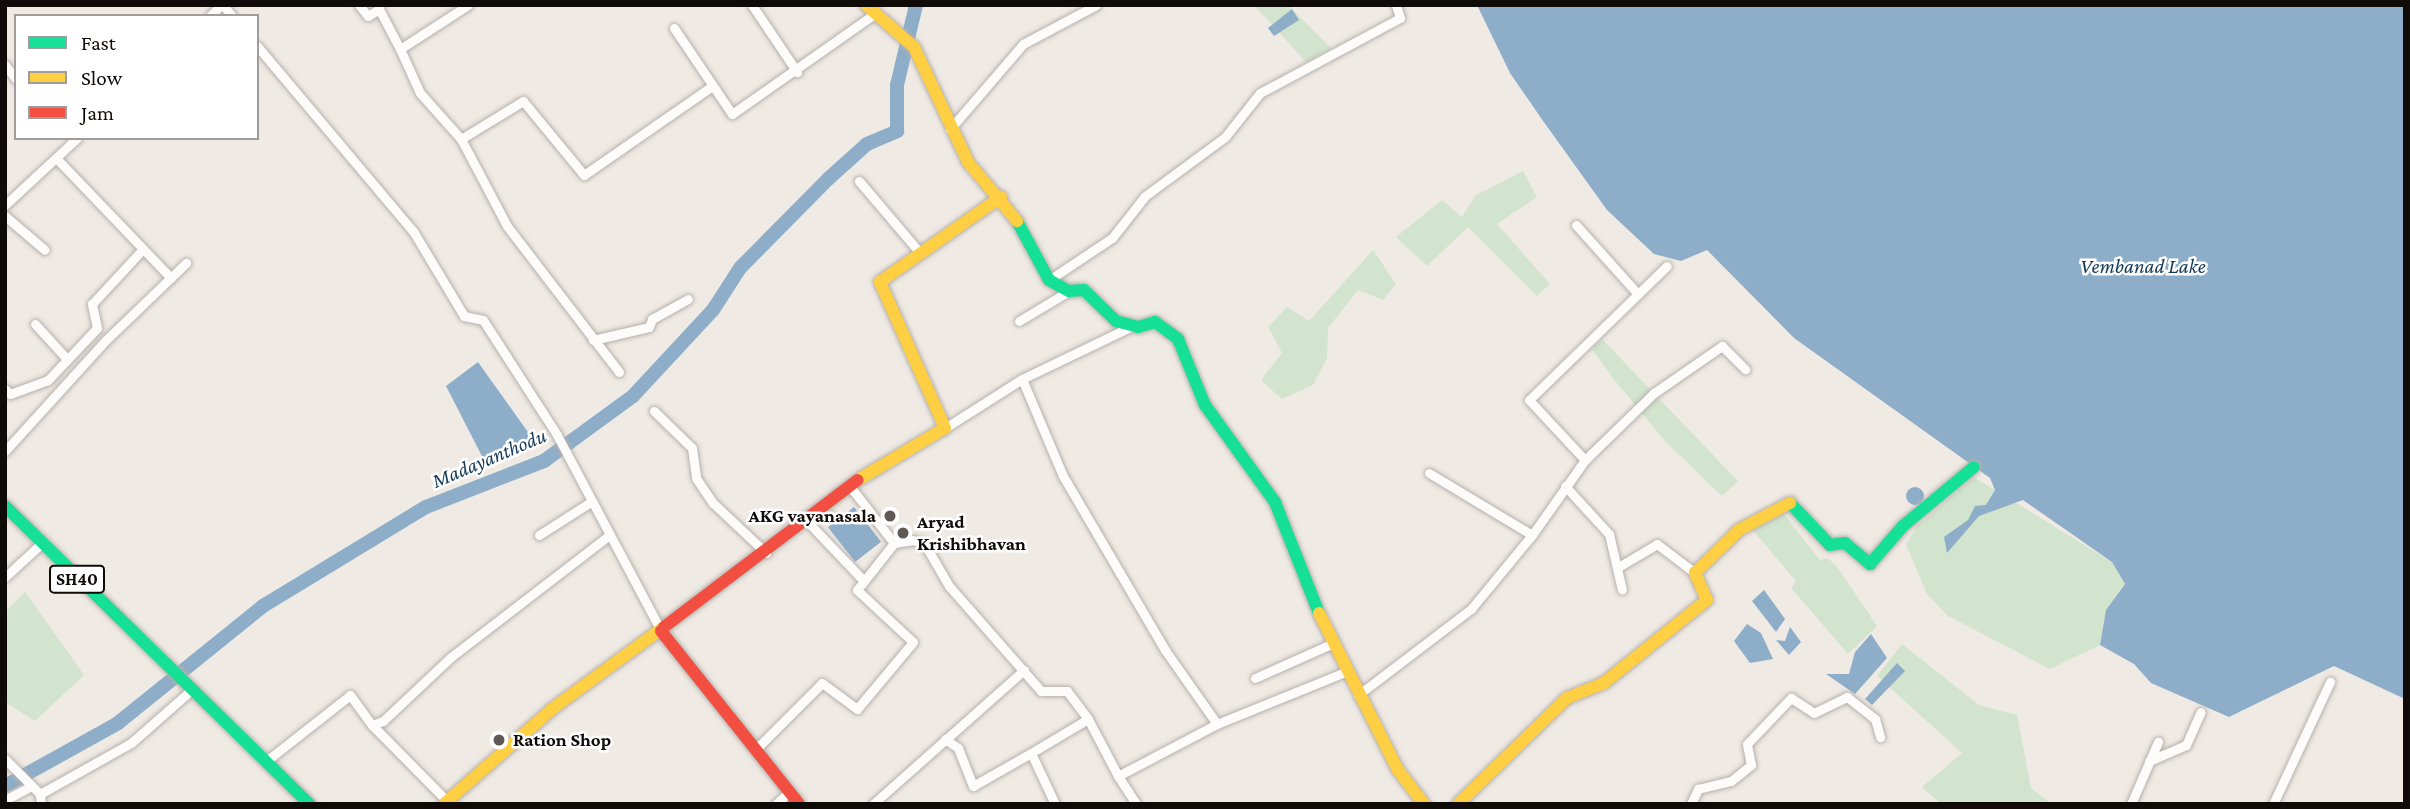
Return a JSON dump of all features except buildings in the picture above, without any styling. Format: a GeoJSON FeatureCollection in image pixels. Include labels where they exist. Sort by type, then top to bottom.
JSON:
{"type":"FeatureCollection","features":[{"type":"Feature","properties":{"kind":"main road"},"geometry":{"type":"LineString","coordinates":[[869,10],[904,34],[914,47],[950,130],[968,162],[1001,197],[1058,289],[1084,290],[1116,321],[1132,326],[1155,321],[1168,327],[1188,354],[1205,405],[1275,502],[1331,644],[1345,672],[1424,804]]}},
{"type":"Feature","properties":{"kind":"main road"},"geometry":{"type":"LineString","coordinates":[[446,802],[552,709],[765,553],[804,518],[849,485],[945,428],[912,346],[879,293],[887,273],[1001,197]]}},
{"type":"Feature","properties":{"kind":"main road"},"geometry":{"type":"LineString","coordinates":[[1458,804],[1559,704],[1604,684],[1707,600],[1695,573],[1739,530],[1788,500],[1830,545],[1845,543],[1870,565],[1903,526],[1974,467]]}},
{"type":"Feature","properties":{"kind":"main road","name":"SH40"},"geometry":{"type":"LineString","coordinates":[[5,506],[148,653],[309,804]]}},
{"type":"Feature","properties":{"kind":"main road"},"geometry":{"type":"LineString","coordinates":[[661,631],[799,804]]}},
{"type":"Feature","properties":{"kind":"street"},"geometry":{"type":"LineString","coordinates":[[359,5],[368,16],[379,9],[427,104],[461,139],[507,226],[619,372]]}},
{"type":"Feature","properties":{"kind":"street"},"geometry":{"type":"LineString","coordinates":[[400,49],[468,5]]}},
{"type":"Feature","properties":{"kind":"street"},"geometry":{"type":"LineString","coordinates":[[752,5],[797,72]]}},
{"type":"Feature","properties":{"kind":"street"},"geometry":{"type":"LineString","coordinates":[[950,130],[1023,44],[1096,5]]}},
{"type":"Feature","properties":{"kind":"street"},"geometry":{"type":"LineString","coordinates":[[1019,321],[1112,238],[1145,196],[1225,137],[1260,93],[1400,18],[1396,5]]}},
{"type":"Feature","properties":{"kind":"street"},"geometry":{"type":"LineString","coordinates":[[674,28],[709,88],[732,114],[797,72],[869,10]]}},
{"type":"Feature","properties":{"kind":"street"},"geometry":{"type":"LineString","coordinates":[[259,48],[413,231],[464,316],[483,320],[557,435],[565,460],[661,631]]}},
{"type":"Feature","properties":{"kind":"street"},"geometry":{"type":"LineString","coordinates":[[461,139],[523,101],[584,175],[709,88]]}},
{"type":"Feature","properties":{"kind":"street"},"geometry":{"type":"LineString","coordinates":[[5,205],[56,158],[71,140]]}},
{"type":"Feature","properties":{"kind":"street"},"geometry":{"type":"LineString","coordinates":[[56,158],[171,278]]}},
{"type":"Feature","properties":{"kind":"street"},"geometry":{"type":"LineString","coordinates":[[859,181],[920,253]]}},
{"type":"Feature","properties":{"kind":"street"},"geometry":{"type":"LineString","coordinates":[[5,216],[45,250]]}},
{"type":"Feature","properties":{"kind":"street"},"geometry":{"type":"LineString","coordinates":[[1576,225],[1638,294]]}},
{"type":"Feature","properties":{"kind":"street"},"geometry":{"type":"LineString","coordinates":[[5,389],[10,394],[48,380],[97,328],[92,304],[143,249]]}},
{"type":"Feature","properties":{"kind":"street"},"geometry":{"type":"LineString","coordinates":[[5,451],[186,264]]}},
{"type":"Feature","properties":{"kind":"street"},"geometry":{"type":"LineString","coordinates":[[1585,460],[1529,400],[1667,267]]}},
{"type":"Feature","properties":{"kind":"street"},"geometry":{"type":"LineString","coordinates":[[593,340],[649,327],[652,319],[688,299]]}},
{"type":"Feature","properties":{"kind":"street"},"geometry":{"type":"LineString","coordinates":[[35,324],[68,359]]}},
{"type":"Feature","properties":{"kind":"street"},"geometry":{"type":"LineString","coordinates":[[945,428],[1022,379],[1132,326]]}},
{"type":"Feature","properties":{"kind":"street"},"geometry":{"type":"LineString","coordinates":[[1358,695],[1471,609],[1532,535],[1585,460],[1654,393],[1722,346],[1745,369]]}},
{"type":"Feature","properties":{"kind":"street"},"geometry":{"type":"LineString","coordinates":[[1022,379],[1063,476],[1165,650],[1200,691],[1217,724]]}},
{"type":"Feature","properties":{"kind":"street"},"geometry":{"type":"LineString","coordinates":[[654,411],[692,447],[696,478],[713,503],[765,553]]}},
{"type":"Feature","properties":{"kind":"street"},"geometry":{"type":"LineString","coordinates":[[1429,473],[1532,535]]}},
{"type":"Feature","properties":{"kind":"street"},"geometry":{"type":"LineString","coordinates":[[849,485],[894,543]]}},
{"type":"Feature","properties":{"kind":"street"},"geometry":{"type":"LineString","coordinates":[[1565,486],[1609,534],[1620,566],[1622,590]]}},
{"type":"Feature","properties":{"kind":"street"},"geometry":{"type":"LineString","coordinates":[[539,535],[589,503]]}},
{"type":"Feature","properties":{"kind":"street"},"geometry":{"type":"LineString","coordinates":[[804,518],[862,579]]}},
{"type":"Feature","properties":{"kind":"street"},"geometry":{"type":"LineString","coordinates":[[372,725],[608,536]]}},
{"type":"Feature","properties":{"kind":"street"},"geometry":{"type":"LineString","coordinates":[[5,577],[42,543]]}},
{"type":"Feature","properties":{"kind":"street"},"geometry":{"type":"LineString","coordinates":[[756,749],[822,683],[856,709],[913,642],[857,590],[862,579],[894,543],[925,543],[949,586],[1041,691],[1067,691],[1088,719],[1136,804]]}},
{"type":"Feature","properties":{"kind":"street"},"geometry":{"type":"LineString","coordinates":[[1620,566],[1657,544],[1695,573]]}},
{"type":"Feature","properties":{"kind":"street"},"geometry":{"type":"LineString","coordinates":[[1255,678],[1331,644]]}},
{"type":"Feature","properties":{"kind":"street"},"geometry":{"type":"LineString","coordinates":[[873,804],[1024,670]]}},
{"type":"Feature","properties":{"kind":"street"},"geometry":{"type":"LineString","coordinates":[[1118,776],[1217,724],[1345,672]]}},
{"type":"Feature","properties":{"kind":"street"},"geometry":{"type":"LineString","coordinates":[[2273,804],[2330,682]]}},
{"type":"Feature","properties":{"kind":"street"},"geometry":{"type":"LineString","coordinates":[[7,765],[28,783],[41,799],[131,743],[188,689]]}},
{"type":"Feature","properties":{"kind":"street"},"geometry":{"type":"LineString","coordinates":[[265,762],[350,695],[372,725],[446,802]]}},
{"type":"Feature","properties":{"kind":"street"},"geometry":{"type":"LineString","coordinates":[[1691,804],[1699,789],[1731,781],[1751,765],[1747,744],[1791,698],[1814,713],[1847,697],[1875,719],[1880,737]]}},
{"type":"Feature","properties":{"kind":"street"},"geometry":{"type":"LineString","coordinates":[[2149,761],[2186,745],[2201,712]]}},
{"type":"Feature","properties":{"kind":"street"},"geometry":{"type":"LineString","coordinates":[[945,739],[958,748],[973,786],[1088,719]]}},
{"type":"Feature","properties":{"kind":"street"},"geometry":{"type":"LineString","coordinates":[[2131,804],[2158,742]]}},
{"type":"Feature","properties":{"kind":"street"},"geometry":{"type":"LineString","coordinates":[[1031,753],[1055,804]]}},
{"type":"Feature","properties":{"kind":"street"},"geometry":{"type":"LineString","coordinates":[[5,800],[28,783]]}},
{"type":"Feature","properties":{"kind":"street"},"geometry":{"type":"LineString","coordinates":[[776,804],[790,791]]}},
{"type":"Feature","properties":{"kind":"green space"},"geometry":{"type":"Polygon","coordinates":[[[1254,5],[1288,5],[1331,48],[1306,62],[1254,5]]]}},
{"type":"Feature","properties":{"kind":"green space"},"geometry":{"type":"Polygon","coordinates":[[[1523,171],[1537,197],[1497,224],[1550,284],[1537,296],[1468,227],[1427,266],[1396,237],[1442,200],[1462,217],[1476,195],[1523,171]]]}},
{"type":"Feature","properties":{"kind":"green space"},"geometry":{"type":"Polygon","coordinates":[[[1373,250],[1396,284],[1383,300],[1358,290],[1328,328],[1327,358],[1313,385],[1282,399],[1261,380],[1282,353],[1268,327],[1287,307],[1309,321],[1373,250]]]}},
{"type":"Feature","properties":{"kind":"green space"},"geometry":{"type":"Polygon","coordinates":[[[1602,339],[1738,481],[1722,496],[1664,440],[1612,377],[1592,349],[1602,339]]]}},
{"type":"Feature","properties":{"kind":"green space"},"geometry":{"type":"Polygon","coordinates":[[[1974,477],[2112,562],[2125,584],[2106,610],[2100,645],[2050,669],[1948,616],[1927,594],[1906,545],[1916,527],[1974,477]]]}},
{"type":"Feature","properties":{"kind":"green space"},"geometry":{"type":"Polygon","coordinates":[[[830,508],[836,510],[836,522],[830,524],[824,522],[822,516],[824,510],[830,508]]]}},
{"type":"Feature","properties":{"kind":"green space"},"geometry":{"type":"Polygon","coordinates":[[[1780,509],[1820,560],[1828,558],[1838,568],[1877,626],[1848,654],[1791,588],[1796,581],[1751,528],[1780,509]]]}},
{"type":"Feature","properties":{"kind":"green space"},"geometry":{"type":"Polygon","coordinates":[[[25,592],[84,675],[35,721],[5,702],[5,612],[25,592]]]}},
{"type":"Feature","properties":{"kind":"green space"},"geometry":{"type":"Polygon","coordinates":[[[1902,644],[1979,705],[2017,715],[2031,788],[2051,804],[1941,804],[1922,787],[1962,753],[1877,676],[1902,644]]]}},
{"type":"Feature","properties":{"kind":"water","name":"Vembanad Lake"},"geometry":{"type":"Polygon","coordinates":[[[1477,5],[2405,5],[2405,699],[2334,666],[2229,717],[2151,683],[2134,664],[2100,645],[2106,610],[2125,584],[2112,562],[2023,500],[1979,516],[1947,553],[1944,537],[1968,520],[1975,506],[1986,505],[1995,490],[1990,478],[1794,338],[1707,250],[1681,261],[1654,254],[1607,210],[1541,118],[1510,73],[1477,5]]]}},
{"type":"Feature","properties":{"kind":"water"},"geometry":{"type":"Polygon","coordinates":[[[1292,9],[1299,20],[1274,36],[1268,28],[1292,9]]]}},
{"type":"Feature","properties":{"kind":"water"},"geometry":{"type":"Polygon","coordinates":[[[478,362],[535,442],[486,464],[446,386],[478,362]]]}},
{"type":"Feature","properties":{"kind":"water"},"geometry":{"type":"Polygon","coordinates":[[[1915,487],[1921,490],[1924,496],[1921,502],[1915,505],[1909,502],[1906,496],[1909,490],[1915,487]]]}},
{"type":"Feature","properties":{"kind":"water"},"geometry":{"type":"Polygon","coordinates":[[[854,507],[881,542],[855,562],[828,527],[854,507]]]}},
{"type":"Feature","properties":{"kind":"water"},"geometry":{"type":"Polygon","coordinates":[[[1764,590],[1785,619],[1776,632],[1752,601],[1764,590]]]}},
{"type":"Feature","properties":{"kind":"water"},"geometry":{"type":"Polygon","coordinates":[[[1747,624],[1761,633],[1773,659],[1750,663],[1734,641],[1747,624]]]}},
{"type":"Feature","properties":{"kind":"water"},"geometry":{"type":"Polygon","coordinates":[[[1790,627],[1801,642],[1789,655],[1776,640],[1785,641],[1790,627]]]}},
{"type":"Feature","properties":{"kind":"water"},"geometry":{"type":"Polygon","coordinates":[[[1871,634],[1887,658],[1855,694],[1826,674],[1849,674],[1855,652],[1871,634]]]}},
{"type":"Feature","properties":{"kind":"water"},"geometry":{"type":"Polygon","coordinates":[[[1897,663],[1905,671],[1872,705],[1865,699],[1897,663]]]}},
{"type":"Feature","properties":{"kind":"waterway","name":"Madayanthodu"},"geometry":{"type":"LineString","coordinates":[[5,786],[118,723],[263,606],[426,507],[544,461],[633,396],[713,310],[740,268],[828,179],[867,144],[897,131],[897,85],[916,5]]}},
{"type":"Feature","properties":{"kind":"traffic: fast"},"geometry":{"type":"LineString","coordinates":[[1017,221],[1049,280],[1069,291],[1084,290],[1116,321],[1138,327],[1155,322],[1178,339],[1205,405],[1275,502],[1319,613]]}},
{"type":"Feature","properties":{"kind":"traffic: fast"},"geometry":{"type":"LineString","coordinates":[[1790,503],[1830,545],[1845,543],[1870,564],[1903,526],[1974,467]]}},
{"type":"Feature","properties":{"kind":"traffic: fast"},"geometry":{"type":"LineString","coordinates":[[5,506],[309,804]]}},
{"type":"Feature","properties":{"kind":"traffic: slow"},"geometry":{"type":"LineString","coordinates":[[866,5],[914,47],[968,162],[1017,221]]}},
{"type":"Feature","properties":{"kind":"traffic: slow"},"geometry":{"type":"LineString","coordinates":[[858,480],[945,428],[880,282],[1001,197]]}},
{"type":"Feature","properties":{"kind":"traffic: slow"},"geometry":{"type":"LineString","coordinates":[[1458,804],[1567,698],[1604,683],[1707,600],[1695,573],[1739,530],[1790,503]]}},
{"type":"Feature","properties":{"kind":"traffic: slow"},"geometry":{"type":"LineString","coordinates":[[1319,613],[1398,770],[1424,804]]}},
{"type":"Feature","properties":{"kind":"traffic: slow"},"geometry":{"type":"LineString","coordinates":[[444,804],[552,709],[664,627]]}},
{"type":"Feature","properties":{"kind":"traffic: jam"},"geometry":{"type":"LineString","coordinates":[[664,627],[858,480]]}},
{"type":"Feature","properties":{"kind":"traffic: jam"},"geometry":{"type":"LineString","coordinates":[[661,631],[799,804]]}},
{"type":"Feature","properties":{"kind":"place","name":"AKG vayanasala"},"geometry":{"type":"Point","coordinates":[890,516]}},
{"type":"Feature","properties":{"kind":"place","name":"Aryad Krishibhavan"},"geometry":{"type":"Point","coordinates":[903,533]}},
{"type":"Feature","properties":{"kind":"place","name":"Ration Shop"},"geometry":{"type":"Point","coordinates":[499,740]}}]}
